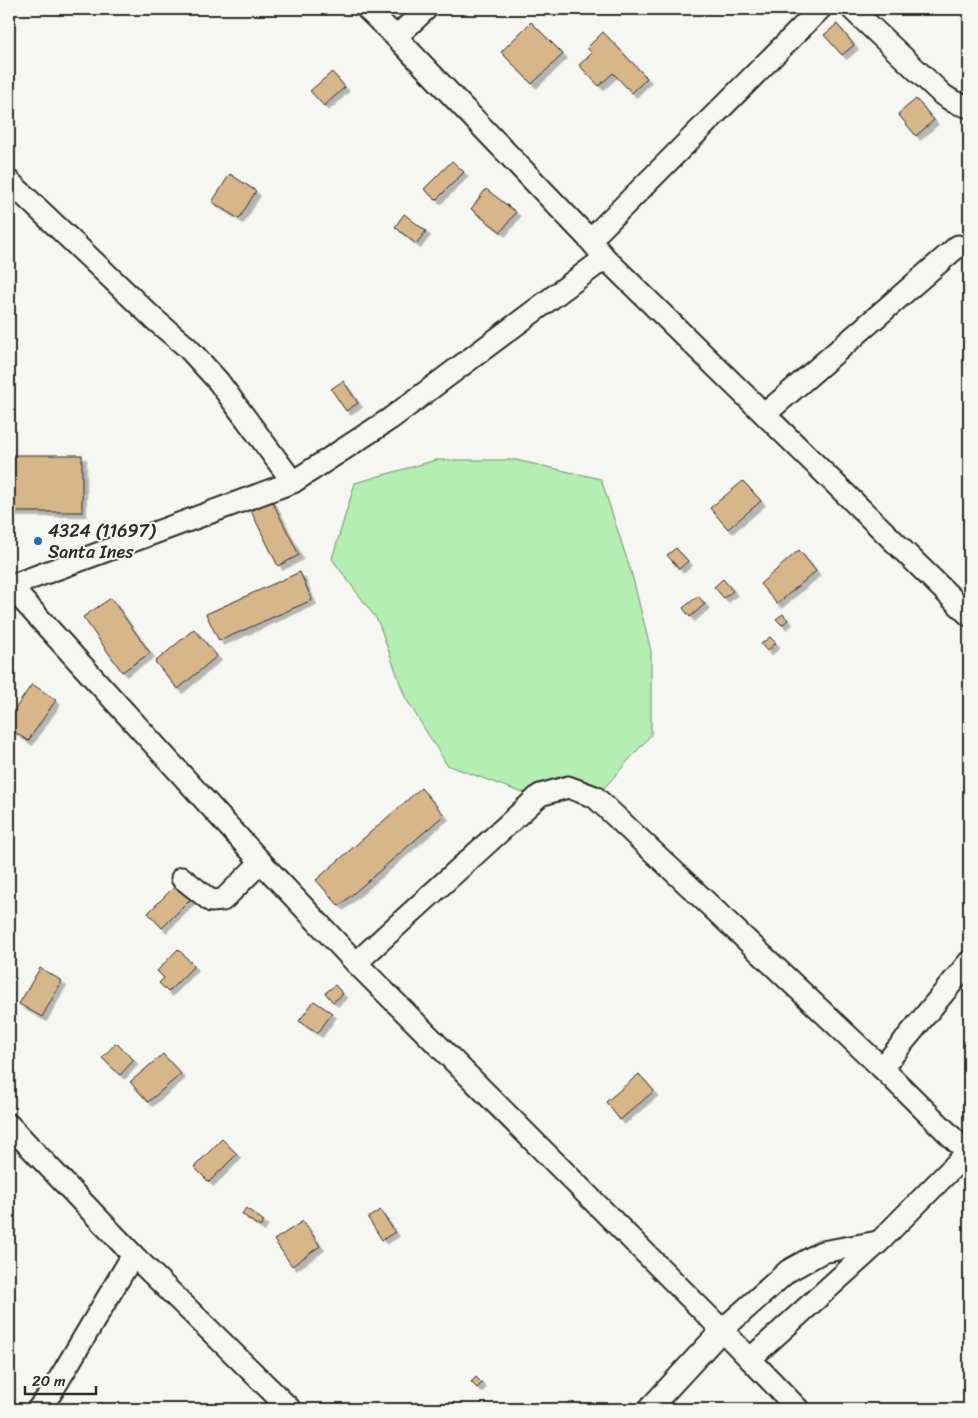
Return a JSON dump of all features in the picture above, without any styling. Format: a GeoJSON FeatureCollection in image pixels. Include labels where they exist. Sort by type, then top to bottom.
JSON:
{"type":"FeatureCollection","features":[{"type":"Feature","properties":{"kind":"street"},"geometry":{"type":"LineString","coordinates":[[367,9],[590,240],[605,258],[968,611]]}},
{"type":"Feature","properties":{"kind":"street"},"geometry":{"type":"LineString","coordinates":[[396,38],[426,9]]}},
{"type":"Feature","properties":{"kind":"street"},"geometry":{"type":"LineString","coordinates":[[590,240],[820,9]]}},
{"type":"Feature","properties":{"kind":"street"},"geometry":{"type":"LineString","coordinates":[[852,9],[943,96],[966,106],[969,104]]}},
{"type":"Feature","properties":{"kind":"street"},"geometry":{"type":"LineString","coordinates":[[9,181],[188,348],[218,381],[293,482]]}},
{"type":"Feature","properties":{"kind":"street"},"geometry":{"type":"LineString","coordinates":[[764,414],[958,246]]}},
{"type":"Feature","properties":{"kind":"street"},"geometry":{"type":"LineString","coordinates":[[605,258],[390,419],[293,482],[9,586],[356,963],[722,1330],[798,1409]]}},
{"type":"Feature","properties":{"kind":"street"},"geometry":{"type":"LineString","coordinates":[[356,963],[540,795],[568,787],[595,797],[882,1068],[968,1153],[879,1242],[750,1359]]}},
{"type":"Feature","properties":{"kind":"street"},"geometry":{"type":"LineString","coordinates":[[182,878],[211,901],[224,900],[261,862]]}},
{"type":"Feature","properties":{"kind":"street"},"geometry":{"type":"LineString","coordinates":[[882,1068],[969,962]]}},
{"type":"Feature","properties":{"kind":"street"},"geometry":{"type":"LineString","coordinates":[[9,1125],[132,1255],[290,1409]]}},
{"type":"Feature","properties":{"kind":"street"},"geometry":{"type":"LineString","coordinates":[[649,1409],[722,1330],[788,1271],[822,1252],[879,1242]]}},
{"type":"Feature","properties":{"kind":"street"},"geometry":{"type":"LineString","coordinates":[[38,1409],[51,1393],[132,1255]]}},
{"type":"Feature","properties":{"kind":"green space"},"geometry":{"type":"Polygon","coordinates":[[[436,460],[516,460],[601,479],[632,575],[651,651],[651,735],[597,796],[520,792],[447,765],[405,697],[378,621],[332,559],[355,483],[436,460]]]}},
{"type":"Feature","properties":{"kind":"building"},"geometry":{"type":"Polygon","coordinates":[[[531,22],[563,54],[532,84],[501,52],[531,22]]]}},
{"type":"Feature","properties":{"kind":"building"},"geometry":{"type":"Polygon","coordinates":[[[837,24],[854,45],[842,55],[824,35],[837,24]]]}},
{"type":"Feature","properties":{"kind":"building"},"geometry":{"type":"Polygon","coordinates":[[[603,32],[647,78],[632,93],[613,73],[599,86],[579,65],[592,53],[587,48],[603,32]]]}},
{"type":"Feature","properties":{"kind":"building"},"geometry":{"type":"Polygon","coordinates":[[[332,72],[345,87],[324,106],[310,91],[332,72]]]}},
{"type":"Feature","properties":{"kind":"building"},"geometry":{"type":"Polygon","coordinates":[[[916,99],[934,120],[916,136],[898,114],[916,99]]]}},
{"type":"Feature","properties":{"kind":"building"},"geometry":{"type":"Polygon","coordinates":[[[452,161],[464,172],[436,200],[424,189],[452,161]]]}},
{"type":"Feature","properties":{"kind":"building"},"geometry":{"type":"Polygon","coordinates":[[[230,174],[256,191],[239,219],[212,202],[230,174]]]}},
{"type":"Feature","properties":{"kind":"building"},"geometry":{"type":"Polygon","coordinates":[[[486,189],[516,212],[501,232],[471,209],[486,189]]]}},
{"type":"Feature","properties":{"kind":"building"},"geometry":{"type":"Polygon","coordinates":[[[404,214],[426,231],[416,244],[395,227],[404,214]]]}},
{"type":"Feature","properties":{"kind":"building"},"geometry":{"type":"Polygon","coordinates":[[[343,381],[358,403],[346,411],[331,389],[343,381]]]}},
{"type":"Feature","properties":{"kind":"building"},"geometry":{"type":"Polygon","coordinates":[[[9,455],[82,455],[82,512],[9,512],[9,455]]]}},
{"type":"Feature","properties":{"kind":"building"},"geometry":{"type":"Polygon","coordinates":[[[743,481],[761,501],[728,529],[710,508],[743,481]]]}},
{"type":"Feature","properties":{"kind":"building"},"geometry":{"type":"Polygon","coordinates":[[[272,501],[299,555],[278,566],[251,511],[272,501]]]}},
{"type":"Feature","properties":{"kind":"building"},"geometry":{"type":"Polygon","coordinates":[[[676,548],[688,561],[679,569],[667,555],[676,548]]]}},
{"type":"Feature","properties":{"kind":"building"},"geometry":{"type":"Polygon","coordinates":[[[799,550],[816,571],[777,604],[760,584],[799,550]]]}},
{"type":"Feature","properties":{"kind":"building"},"geometry":{"type":"Polygon","coordinates":[[[300,572],[312,600],[219,641],[206,614],[300,572]]]}},
{"type":"Feature","properties":{"kind":"building"},"geometry":{"type":"Polygon","coordinates":[[[723,579],[733,591],[724,598],[714,587],[723,579]]]}},
{"type":"Feature","properties":{"kind":"building"},"geometry":{"type":"Polygon","coordinates":[[[698,596],[705,604],[690,617],[683,608],[698,596]]]}},
{"type":"Feature","properties":{"kind":"building"},"geometry":{"type":"Polygon","coordinates":[[[111,598],[150,653],[122,672],[83,617],[111,598]]]}},
{"type":"Feature","properties":{"kind":"building"},"geometry":{"type":"Polygon","coordinates":[[[783,614],[788,620],[782,625],[776,619],[783,614]]]}},
{"type":"Feature","properties":{"kind":"building"},"geometry":{"type":"Polygon","coordinates":[[[194,629],[217,656],[178,689],[155,662],[194,629]]]}},
{"type":"Feature","properties":{"kind":"building"},"geometry":{"type":"Polygon","coordinates":[[[770,637],[776,643],[767,651],[761,644],[770,637]]]}},
{"type":"Feature","properties":{"kind":"building"},"geometry":{"type":"Polygon","coordinates":[[[32,684],[56,700],[28,741],[9,728],[9,718],[32,684]]]}},
{"type":"Feature","properties":{"kind":"building"},"geometry":{"type":"Polygon","coordinates":[[[421,788],[444,815],[339,906],[316,880],[421,788]]]}},
{"type":"Feature","properties":{"kind":"building"},"geometry":{"type":"Polygon","coordinates":[[[176,885],[191,899],[162,928],[148,913],[176,885]]]}},
{"type":"Feature","properties":{"kind":"building"},"geometry":{"type":"Polygon","coordinates":[[[178,949],[194,966],[168,992],[159,983],[164,978],[157,971],[178,949]]]}},
{"type":"Feature","properties":{"kind":"building"},"geometry":{"type":"Polygon","coordinates":[[[40,968],[62,981],[42,1017],[19,1004],[40,968]]]}},
{"type":"Feature","properties":{"kind":"building"},"geometry":{"type":"Polygon","coordinates":[[[335,985],[343,994],[333,1002],[325,993],[335,985]]]}},
{"type":"Feature","properties":{"kind":"building"},"geometry":{"type":"Polygon","coordinates":[[[314,1001],[332,1013],[318,1033],[299,1021],[314,1001]]]}},
{"type":"Feature","properties":{"kind":"building"},"geometry":{"type":"Polygon","coordinates":[[[116,1043],[134,1060],[120,1075],[102,1058],[116,1043]]]}},
{"type":"Feature","properties":{"kind":"building"},"geometry":{"type":"Polygon","coordinates":[[[163,1054],[181,1074],[148,1102],[130,1082],[163,1054]]]}},
{"type":"Feature","properties":{"kind":"building"},"geometry":{"type":"Polygon","coordinates":[[[639,1074],[654,1091],[620,1120],[606,1102],[639,1074]]]}},
{"type":"Feature","properties":{"kind":"building"},"geometry":{"type":"Polygon","coordinates":[[[222,1139],[237,1154],[209,1182],[194,1167],[222,1139]]]}},
{"type":"Feature","properties":{"kind":"building"},"geometry":{"type":"Polygon","coordinates":[[[246,1208],[264,1221],[260,1227],[242,1214],[246,1208]]]}},
{"type":"Feature","properties":{"kind":"building"},"geometry":{"type":"Polygon","coordinates":[[[380,1210],[395,1232],[382,1240],[368,1218],[380,1210]]]}},
{"type":"Feature","properties":{"kind":"building"},"geometry":{"type":"Polygon","coordinates":[[[303,1221],[320,1246],[292,1266],[274,1240],[303,1221]]]}},
{"type":"Feature","properties":{"kind":"building"},"geometry":{"type":"Polygon","coordinates":[[[476,1377],[482,1383],[477,1388],[471,1382],[476,1377]]]}},
{"type":"Feature","properties":{"kind":"building"},"geometry":{"type":"Polygon","coordinates":[[[101,1402],[108,1409],[97,1409],[101,1402]]]}},
{"type":"Feature","properties":{"kind":"building"},"geometry":{"type":"Polygon","coordinates":[[[453,1402],[459,1408],[458,1409],[448,1407],[453,1402]]]}},
{"type":"Feature","properties":{"kind":"place","name":"4324 (11697) Santa Ines"},"geometry":{"type":"Point","coordinates":[38,541]}}]}
